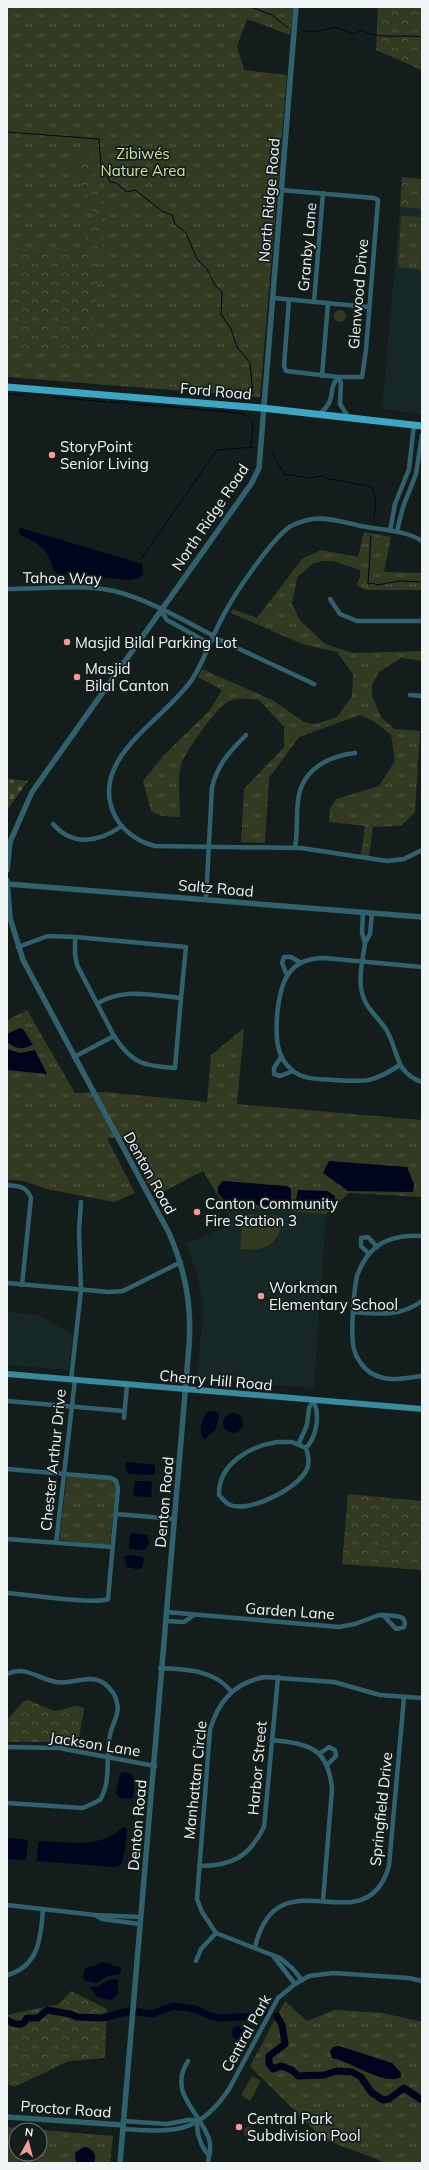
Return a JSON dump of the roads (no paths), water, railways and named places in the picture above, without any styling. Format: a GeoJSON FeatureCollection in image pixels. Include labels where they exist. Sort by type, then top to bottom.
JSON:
{"type":"FeatureCollection","features":[{"type":"Feature","properties":{"kind":"main road","name":"Ford Road"},"geometry":{"type":"LineString","coordinates":[[7,387],[262,408],[422,426]]}},
{"type":"Feature","properties":{"kind":"main road","name":"Cherry Hill Road"},"geometry":{"type":"LineString","coordinates":[[7,1374],[422,1409]]}},
{"type":"Feature","properties":{"kind":"street","name":"North Ridge Road"},"geometry":{"type":"LineString","coordinates":[[7,870],[10,842],[32,792],[257,473],[262,447],[262,408],[273,298],[296,7]]}},
{"type":"Feature","properties":{"kind":"street"},"geometry":{"type":"LineString","coordinates":[[281,190],[323,194]]}},
{"type":"Feature","properties":{"kind":"street","name":"Glenwood Drive"},"geometry":{"type":"LineString","coordinates":[[323,194],[374,198],[378,202],[363,375],[360,378],[338,377]]}},
{"type":"Feature","properties":{"kind":"street","name":"Granby Lane"},"geometry":{"type":"LineString","coordinates":[[314,302],[323,194]]}},
{"type":"Feature","properties":{"kind":"street"},"geometry":{"type":"LineString","coordinates":[[273,298],[369,307]]}},
{"type":"Feature","properties":{"kind":"street"},"geometry":{"type":"LineString","coordinates":[[289,300],[284,366],[286,371],[338,377]]}},
{"type":"Feature","properties":{"kind":"street"},"geometry":{"type":"LineString","coordinates":[[322,376],[328,303]]}},
{"type":"Feature","properties":{"kind":"street"},"geometry":{"type":"LineString","coordinates":[[319,414],[330,404],[333,382],[338,377]]}},
{"type":"Feature","properties":{"kind":"street"},"geometry":{"type":"LineString","coordinates":[[338,377],[341,383],[340,404],[350,418]]}},
{"type":"Feature","properties":{"kind":"street"},"geometry":{"type":"LineString","coordinates":[[390,532],[395,504],[409,469],[414,425]]}},
{"type":"Feature","properties":{"kind":"street"},"geometry":{"type":"LineString","coordinates":[[397,532],[403,507],[416,474],[422,435]]}},
{"type":"Feature","properties":{"kind":"street"},"geometry":{"type":"LineString","coordinates":[[422,542],[397,532],[390,532],[329,519],[314,518],[290,526],[280,535],[265,554],[227,607],[212,640],[187,686],[137,736],[116,764],[110,782],[110,795],[113,811],[122,826],[131,835],[150,844],[210,847],[295,848],[387,861],[404,859],[422,850]]}},
{"type":"Feature","properties":{"kind":"street","name":"Tahoe Way"},"geometry":{"type":"LineString","coordinates":[[7,588],[92,589],[114,591],[140,600],[160,610]]}},
{"type":"Feature","properties":{"kind":"street"},"geometry":{"type":"LineString","coordinates":[[330,599],[340,614],[357,621],[422,621]]}},
{"type":"Feature","properties":{"kind":"street"},"geometry":{"type":"LineString","coordinates":[[160,610],[172,613],[212,640]]}},
{"type":"Feature","properties":{"kind":"street"},"geometry":{"type":"LineString","coordinates":[[160,610],[167,620],[212,640],[218,639],[314,684]]}},
{"type":"Feature","properties":{"kind":"street"},"geometry":{"type":"LineString","coordinates":[[410,695],[422,696]]}},
{"type":"Feature","properties":{"kind":"street"},"geometry":{"type":"LineString","coordinates":[[206,899],[210,847],[212,787],[215,774],[221,763],[246,735]]}},
{"type":"Feature","properties":{"kind":"street"},"geometry":{"type":"LineString","coordinates":[[295,848],[298,797],[307,777],[317,766],[327,760],[355,753]]}},
{"type":"Feature","properties":{"kind":"street"},"geometry":{"type":"LineString","coordinates":[[53,824],[68,837],[80,839],[102,837],[122,826]]}},
{"type":"Feature","properties":{"kind":"street","name":"Saltz Road"},"geometry":{"type":"LineString","coordinates":[[7,884],[422,917]]}},
{"type":"Feature","properties":{"kind":"street","name":"Denton Road"},"geometry":{"type":"LineString","coordinates":[[7,884],[10,918],[18,947],[31,977],[170,1233],[181,1262],[187,1288],[190,1316],[175,1519],[160,1668],[155,1766],[132,2004],[120,2163]]}},
{"type":"Feature","properties":{"kind":"street"},"geometry":{"type":"LineString","coordinates":[[363,912],[362,933],[365,944]]}},
{"type":"Feature","properties":{"kind":"street"},"geometry":{"type":"LineString","coordinates":[[372,913],[370,934],[365,944],[361,991],[365,1004],[388,1032],[400,1065],[408,1074],[422,1082]]}},
{"type":"Feature","properties":{"kind":"street"},"geometry":{"type":"LineString","coordinates":[[18,947],[48,936],[75,937],[186,947],[175,1068],[154,1067],[138,1062],[125,1052],[114,1036],[77,965],[75,954],[75,937]]}},
{"type":"Feature","properties":{"kind":"street"},"geometry":{"type":"LineString","coordinates":[[287,975],[282,963],[284,958],[291,957],[301,963]]}},
{"type":"Feature","properties":{"kind":"street"},"geometry":{"type":"LineString","coordinates":[[400,1065],[383,1076],[365,1082],[311,1078],[293,1072],[281,1057],[276,1039],[280,990],[287,975],[301,963],[321,958],[422,967]]}},
{"type":"Feature","properties":{"kind":"street"},"geometry":{"type":"LineString","coordinates":[[98,1003],[111,996],[125,993],[181,998]]}},
{"type":"Feature","properties":{"kind":"street"},"geometry":{"type":"LineString","coordinates":[[74,1057],[114,1036]]}},
{"type":"Feature","properties":{"kind":"street"},"geometry":{"type":"LineString","coordinates":[[281,1057],[274,1068],[274,1074],[280,1076],[293,1072]]}},
{"type":"Feature","properties":{"kind":"street"},"geometry":{"type":"LineString","coordinates":[[7,1185],[22,1187],[29,1192],[31,1198],[22,1285]]}},
{"type":"Feature","properties":{"kind":"street","name":"Chester Arthur Drive"},"geometry":{"type":"LineString","coordinates":[[56,1543],[61,1495],[66,1474],[81,1290],[79,1230],[81,1202]]}},
{"type":"Feature","properties":{"kind":"street"},"geometry":{"type":"LineString","coordinates":[[422,1236],[399,1237],[377,1247],[369,1254],[358,1273],[354,1312],[354,1348],[359,1361],[368,1370],[380,1377],[392,1380],[422,1376]]}},
{"type":"Feature","properties":{"kind":"street"},"geometry":{"type":"LineString","coordinates":[[369,1254],[361,1246],[361,1238],[368,1237],[377,1247]]}},
{"type":"Feature","properties":{"kind":"street"},"geometry":{"type":"LineString","coordinates":[[7,1283],[109,1292],[123,1291],[181,1262]]}},
{"type":"Feature","properties":{"kind":"street"},"geometry":{"type":"LineString","coordinates":[[354,1312],[393,1314],[405,1311],[422,1301]]}},
{"type":"Feature","properties":{"kind":"street"},"geometry":{"type":"LineString","coordinates":[[124,1418],[127,1385]]}},
{"type":"Feature","properties":{"kind":"street"},"geometry":{"type":"LineString","coordinates":[[7,1401],[124,1411]]}},
{"type":"Feature","properties":{"kind":"street"},"geometry":{"type":"LineString","coordinates":[[299,1443],[307,1425],[308,1408],[314,1401],[317,1407],[314,1436],[306,1448]]}},
{"type":"Feature","properties":{"kind":"street"},"geometry":{"type":"LineString","coordinates":[[277,1442],[299,1443],[306,1448],[308,1456],[306,1471],[285,1492],[256,1503],[237,1507],[230,1505],[219,1495],[220,1480],[238,1457],[249,1449],[261,1444],[277,1442]]}},
{"type":"Feature","properties":{"kind":"street"},"geometry":{"type":"LineString","coordinates":[[7,1469],[111,1478],[116,1481],[118,1488],[109,1596],[106,1600],[7,1593]]}},
{"type":"Feature","properties":{"kind":"street"},"geometry":{"type":"LineString","coordinates":[[116,1514],[175,1519]]}},
{"type":"Feature","properties":{"kind":"street"},"geometry":{"type":"LineString","coordinates":[[7,1539],[112,1547]]}},
{"type":"Feature","properties":{"kind":"street","name":"Garden Lane"},"geometry":{"type":"LineString","coordinates":[[166,1612],[339,1627],[383,1615],[403,1618],[405,1623],[404,1627],[396,1629],[383,1615]]}},
{"type":"Feature","properties":{"kind":"street","name":"Garden Lane"},"geometry":{"type":"LineString","coordinates":[[165,1621],[184,1622],[194,1615]]}},
{"type":"Feature","properties":{"kind":"street"},"geometry":{"type":"LineString","coordinates":[[160,1668],[210,1674],[231,1691]]}},
{"type":"Feature","properties":{"kind":"street"},"geometry":{"type":"LineString","coordinates":[[7,1674],[24,1671],[62,1682],[87,1678],[100,1682],[108,1687],[117,1702],[118,1711],[110,1735],[109,1758],[104,1792],[100,1800],[92,1805],[77,1808],[7,1803]]}},
{"type":"Feature","properties":{"kind":"street","name":"Manhattan Circle"},"geometry":{"type":"LineString","coordinates":[[216,1933],[202,1912],[197,1899],[199,1866],[210,1730],[214,1714],[231,1691],[239,1685],[256,1678],[278,1677],[334,1682],[380,1695],[422,1698]]}},
{"type":"Feature","properties":{"kind":"street","name":"Harbor Street"},"geometry":{"type":"LineString","coordinates":[[199,1866],[217,1866],[232,1862],[244,1854],[258,1839],[264,1827],[278,1677]]}},
{"type":"Feature","properties":{"kind":"street","name":"Springfield Drive"},"geometry":{"type":"LineString","coordinates":[[255,1948],[258,1933],[266,1920],[275,1910],[293,1901],[349,1903],[363,1900],[375,1893],[384,1882],[389,1866],[404,1697]]}},
{"type":"Feature","properties":{"kind":"street"},"geometry":{"type":"LineString","coordinates":[[272,1740],[297,1742],[308,1746],[319,1754],[327,1765],[332,1789],[323,1901]]}},
{"type":"Feature","properties":{"kind":"street","name":"Jackson Lane"},"geometry":{"type":"LineString","coordinates":[[7,1747],[59,1748],[155,1766]]}},
{"type":"Feature","properties":{"kind":"street"},"geometry":{"type":"LineString","coordinates":[[319,1754],[329,1747],[332,1747],[336,1756],[327,1765]]}},
{"type":"Feature","properties":{"kind":"street"},"geometry":{"type":"LineString","coordinates":[[7,1905],[95,1915],[141,1917]]}},
{"type":"Feature","properties":{"kind":"street"},"geometry":{"type":"LineString","coordinates":[[7,1975],[15,1973],[29,1962],[39,1947],[44,1909]]}},
{"type":"Feature","properties":{"kind":"street"},"geometry":{"type":"LineString","coordinates":[[95,1915],[102,1920],[140,1924]]}},
{"type":"Feature","properties":{"kind":"street"},"geometry":{"type":"LineString","coordinates":[[196,1961],[201,1949],[216,1933],[274,1957],[286,1964],[302,1980]]}},
{"type":"Feature","properties":{"kind":"street"},"geometry":{"type":"LineString","coordinates":[[274,1957],[295,1984]]}},
{"type":"Feature","properties":{"kind":"street","name":"Central Park"},"geometry":{"type":"LineString","coordinates":[[123,2125],[151,2132],[173,2131],[186,2128],[198,2120],[221,2100],[240,2070],[278,1998],[295,1984],[309,1976],[333,1973],[409,1978],[422,1981]]}},
{"type":"Feature","properties":{"kind":"street"},"geometry":{"type":"LineString","coordinates":[[188,2061],[182,2070],[182,2088],[210,2140],[208,2163]]}},
{"type":"Feature","properties":{"kind":"street","name":"Proctor Road"},"geometry":{"type":"LineString","coordinates":[[7,2117],[123,2125]]}},
{"type":"Feature","properties":{"kind":"street"},"geometry":{"type":"LineString","coordinates":[[123,2125],[166,2124],[188,2120],[198,2120]]}},
{"type":"Feature","properties":{"kind":"street"},"geometry":{"type":"LineString","coordinates":[[198,2120],[196,2128],[204,2151],[209,2155]]}},
{"type":"Feature","properties":{"kind":"water"},"geometry":{"type":"Polygon","coordinates":[[[21,528],[142,564],[143,574],[139,578],[130,580],[58,574],[53,568],[49,557],[43,549],[36,543],[19,534],[19,529],[21,528]]]}},
{"type":"Feature","properties":{"kind":"water"},"geometry":{"type":"Polygon","coordinates":[[[20,1028],[23,1029],[33,1045],[26,1048],[19,1048],[7,1042],[7,1034],[20,1028]]]}},
{"type":"Feature","properties":{"kind":"water"},"geometry":{"type":"Polygon","coordinates":[[[7,1049],[20,1053],[35,1050],[47,1074],[7,1070],[7,1049]]]}},
{"type":"Feature","properties":{"kind":"water"},"geometry":{"type":"Polygon","coordinates":[[[329,1161],[407,1167],[414,1184],[413,1192],[348,1191],[323,1173],[329,1161]]]}},
{"type":"Feature","properties":{"kind":"water"},"geometry":{"type":"Polygon","coordinates":[[[223,1181],[287,1186],[291,1189],[291,1204],[289,1207],[226,1203],[218,1193],[218,1186],[223,1181]]]}},
{"type":"Feature","properties":{"kind":"water"},"geometry":{"type":"Polygon","coordinates":[[[298,1190],[327,1191],[335,1196],[335,1207],[332,1209],[299,1208],[295,1205],[298,1190]]]}},
{"type":"Feature","properties":{"kind":"water"},"geometry":{"type":"Polygon","coordinates":[[[208,1411],[217,1412],[219,1414],[216,1429],[204,1439],[201,1429],[204,1417],[208,1411]]]}},
{"type":"Feature","properties":{"kind":"water"},"geometry":{"type":"Polygon","coordinates":[[[229,1413],[237,1413],[243,1419],[243,1427],[237,1433],[229,1433],[223,1427],[223,1419],[229,1413]]]}},
{"type":"Feature","properties":{"kind":"water"},"geometry":{"type":"Polygon","coordinates":[[[126,1462],[155,1465],[155,1475],[128,1474],[125,1467],[126,1462]]]}},
{"type":"Feature","properties":{"kind":"water"},"geometry":{"type":"Polygon","coordinates":[[[135,1481],[149,1481],[152,1483],[151,1497],[133,1496],[135,1481]]]}},
{"type":"Feature","properties":{"kind":"water"},"geometry":{"type":"Polygon","coordinates":[[[133,1533],[147,1535],[149,1542],[147,1548],[143,1550],[130,1549],[130,1535],[133,1533]]]}},
{"type":"Feature","properties":{"kind":"water"},"geometry":{"type":"Polygon","coordinates":[[[127,1555],[140,1556],[144,1559],[142,1568],[136,1569],[127,1567],[124,1557],[127,1555]]]}},
{"type":"Feature","properties":{"kind":"water"},"geometry":{"type":"Polygon","coordinates":[[[125,1772],[133,1775],[134,1790],[132,1799],[120,1798],[116,1794],[120,1774],[125,1772]]]}},
{"type":"Feature","properties":{"kind":"water"},"geometry":{"type":"Polygon","coordinates":[[[124,1826],[127,1829],[125,1850],[121,1865],[114,1867],[37,1861],[38,1843],[40,1841],[73,1843],[95,1842],[115,1834],[124,1826]]]}},
{"type":"Feature","properties":{"kind":"water"},"geometry":{"type":"Polygon","coordinates":[[[7,1838],[28,1840],[26,1859],[7,1859],[7,1838]]]}},
{"type":"Feature","properties":{"kind":"water"},"geometry":{"type":"Polygon","coordinates":[[[103,1962],[121,1968],[120,1974],[108,1976],[96,1983],[84,1980],[83,1974],[85,1969],[103,1962]]]}},
{"type":"Feature","properties":{"kind":"water"},"geometry":{"type":"Polygon","coordinates":[[[111,1979],[118,1980],[118,1993],[112,2000],[97,1997],[90,1987],[97,1987],[111,1979]]]}},
{"type":"Feature","properties":{"kind":"water"},"geometry":{"type":"Polygon","coordinates":[[[239,2026],[244,2028],[246,2033],[244,2038],[239,2040],[234,2038],[232,2033],[234,2028],[239,2026]]]}},
{"type":"Feature","properties":{"kind":"water"},"geometry":{"type":"Polygon","coordinates":[[[339,2046],[392,2063],[401,2073],[401,2077],[394,2079],[377,2076],[332,2058],[330,2051],[333,2047],[339,2046]]]}},
{"type":"Feature","properties":{"kind":"water"},"geometry":{"type":"Polygon","coordinates":[[[86,2147],[94,2153],[94,2163],[76,2163],[75,2153],[86,2147]]]}},
{"type":"Feature","properties":{"kind":"waterway"},"geometry":{"type":"LineString","coordinates":[[251,7],[272,15],[288,28]]}},
{"type":"Feature","properties":{"kind":"waterway"},"geometry":{"type":"LineString","coordinates":[[301,30],[313,32],[336,27],[353,34],[363,30],[368,33],[383,36],[422,37]]}},
{"type":"Feature","properties":{"kind":"waterway"},"geometry":{"type":"LineString","coordinates":[[7,132],[99,139],[101,166],[110,182],[116,183],[127,192],[135,190],[162,211],[172,215],[175,224],[186,233],[197,259],[207,269],[215,285],[222,292],[221,314],[231,329],[237,347],[250,363],[253,394]]}},
{"type":"Feature","properties":{"kind":"waterway"},"geometry":{"type":"LineString","coordinates":[[7,394],[23,395]]}},
{"type":"Feature","properties":{"kind":"waterway"},"geometry":{"type":"LineString","coordinates":[[54,397],[106,402]]}},
{"type":"Feature","properties":{"kind":"waterway"},"geometry":{"type":"LineString","coordinates":[[110,402],[119,403]]}},
{"type":"Feature","properties":{"kind":"waterway"},"geometry":{"type":"LineString","coordinates":[[124,403],[241,413],[253,422]]}},
{"type":"Feature","properties":{"kind":"waterway"},"geometry":{"type":"LineString","coordinates":[[251,448],[253,423]]}},
{"type":"Feature","properties":{"kind":"waterway"},"geometry":{"type":"LineString","coordinates":[[141,559],[217,450],[254,447]]}},
{"type":"Feature","properties":{"kind":"waterway"},"geometry":{"type":"LineString","coordinates":[[272,452],[284,474],[309,478],[323,476],[327,479],[372,487],[376,501],[374,518]]}},
{"type":"Feature","properties":{"kind":"waterway"},"geometry":{"type":"LineString","coordinates":[[371,536],[368,584],[373,583],[377,585],[399,581],[422,582]]}},
{"type":"Feature","properties":{"kind":"waterway"},"geometry":{"type":"LineString","coordinates":[[7,2020],[16,2024],[21,2024],[27,2018],[38,2018],[47,2010],[70,2014],[77,2017],[102,2018],[130,2011],[152,2014],[173,2006],[195,2009],[210,2016],[219,2018],[256,2016],[264,2012]]}},
{"type":"Feature","properties":{"kind":"waterway"},"geometry":{"type":"LineString","coordinates":[[277,2016],[282,2025],[285,2044],[269,2056],[269,2064],[273,2069],[281,2066],[292,2070],[298,2076],[324,2075],[337,2071],[352,2072],[361,2077],[371,2092],[383,2100],[389,2099],[404,2088],[422,2100]]}},
{"type":"Feature","properties":{"kind":"place","name":"StoryPoint Senior Living"},"geometry":{"type":"Point","coordinates":[52,455]}},
{"type":"Feature","properties":{"kind":"place","name":"Masjid Bilal Parking Lot"},"geometry":{"type":"Point","coordinates":[67,642]}},
{"type":"Feature","properties":{"kind":"place","name":"Masjid Bilal Canton"},"geometry":{"type":"Point","coordinates":[77,677]}},
{"type":"Feature","properties":{"kind":"place","name":"Canton Community Fire Station 3"},"geometry":{"type":"Point","coordinates":[197,1212]}},
{"type":"Feature","properties":{"kind":"place","name":"Workman Elementary School"},"geometry":{"type":"Point","coordinates":[261,1296]}},
{"type":"Feature","properties":{"kind":"place","name":"Central Park Subdivision Pool"},"geometry":{"type":"Point","coordinates":[239,2127]}},
{"type":"Feature","properties":{"kind":"park label","name":"Zibiwés Nature Area"},"geometry":{"type":"Point","coordinates":[143,162]}}]}
